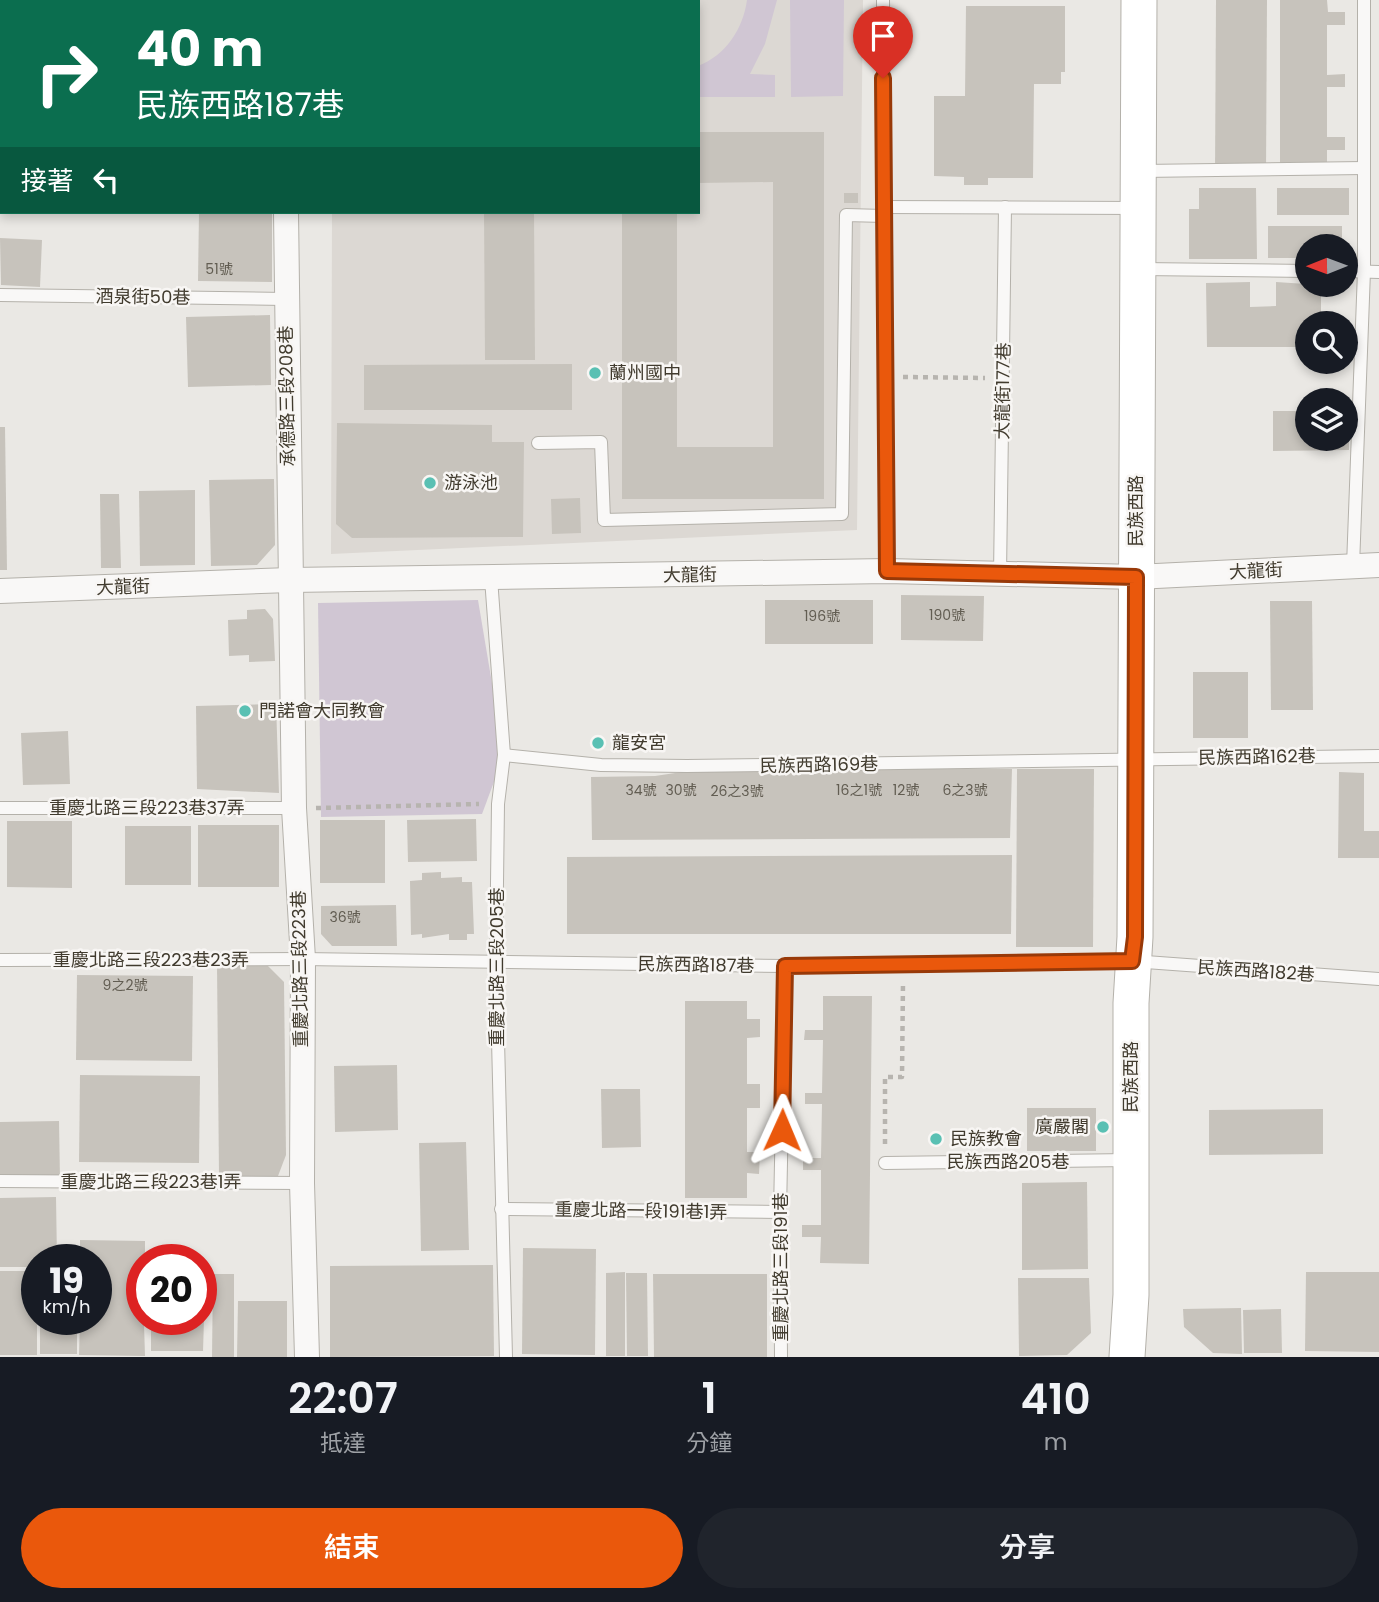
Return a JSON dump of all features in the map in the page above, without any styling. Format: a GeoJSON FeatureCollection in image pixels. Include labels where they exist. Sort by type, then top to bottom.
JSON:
{"type":"FeatureCollection","features":[{"type":"Feature","properties":{"kind":"street","name":"民族西路"},"geometry":{"type":"LineString","coordinates":[[1127,1357],[1131,1295],[1132,961],[1135,937],[1139,0]]}},
{"type":"Feature","properties":{"kind":"street","name":"承德路三段208巷"},"geometry":{"type":"LineString","coordinates":[[286,214],[290,580]]}},
{"type":"Feature","properties":{"kind":"street","name":"大龍街"},"geometry":{"type":"LineString","coordinates":[[0,591],[290,580],[887,571],[1136,577],[1379,565]]}},
{"type":"Feature","properties":{"kind":"street","name":"重慶北路三段223巷"},"geometry":{"type":"LineString","coordinates":[[290,580],[294,808],[303,959],[302,1183],[307,1357]]}},
{"type":"Feature","properties":{"kind":"lane"},"geometry":{"type":"LineString","coordinates":[[883,0],[887,571]]}},
{"type":"Feature","properties":{"kind":"lane"},"geometry":{"type":"LineString","coordinates":[[1353,566],[1364,271],[1364,0]]}},
{"type":"Feature","properties":{"kind":"lane"},"geometry":{"type":"LineString","coordinates":[[1138,170],[1364,168]]}},
{"type":"Feature","properties":{"kind":"lane"},"geometry":{"type":"LineString","coordinates":[[538,443],[601,442],[604,520],[842,514],[845,215],[1006,207],[1138,208]]}},
{"type":"Feature","properties":{"kind":"lane","name":"大龍街177巷"},"geometry":{"type":"LineString","coordinates":[[1000,575],[1006,207]]}},
{"type":"Feature","properties":{"kind":"lane"},"geometry":{"type":"LineString","coordinates":[[1137,269],[1295,271]]}},
{"type":"Feature","properties":{"kind":"lane"},"geometry":{"type":"LineString","coordinates":[[1358,271],[1379,272]]}},
{"type":"Feature","properties":{"kind":"lane","name":"酒泉街50巷"},"geometry":{"type":"LineString","coordinates":[[0,295],[285,299]]}},
{"type":"Feature","properties":{"kind":"lane","name":"重慶北路三段205巷"},"geometry":{"type":"LineString","coordinates":[[491,578],[504,755],[498,804],[496,961],[506,1357]]}},
{"type":"Feature","properties":{"kind":"lane","name":"民族西路169巷"},"geometry":{"type":"LineString","coordinates":[[504,755],[601,765],[687,766],[1135,760]]}},
{"type":"Feature","properties":{"kind":"lane","name":"民族西路162巷"},"geometry":{"type":"LineString","coordinates":[[1135,760],[1379,756]]}},
{"type":"Feature","properties":{"kind":"lane","name":"重慶北路三段223巷37弄"},"geometry":{"type":"LineString","coordinates":[[0,808],[294,808]]}},
{"type":"Feature","properties":{"kind":"lane","name":"民族西路187巷"},"geometry":{"type":"LineString","coordinates":[[303,959],[785,966],[1132,961]]}},
{"type":"Feature","properties":{"kind":"lane","name":"重慶北路三段223巷23弄"},"geometry":{"type":"LineString","coordinates":[[0,960],[303,959]]}},
{"type":"Feature","properties":{"kind":"lane","name":"民族西路182巷"},"geometry":{"type":"LineString","coordinates":[[1132,961],[1379,979]]}},
{"type":"Feature","properties":{"kind":"lane","name":"重慶北路三段191巷"},"geometry":{"type":"LineString","coordinates":[[782,1357],[780,1212],[785,966]]}},
{"type":"Feature","properties":{"kind":"lane","name":"民族西路205巷"},"geometry":{"type":"LineString","coordinates":[[885,1163],[1132,1160]]}},
{"type":"Feature","properties":{"kind":"lane","name":"重慶北路三段223巷1弄"},"geometry":{"type":"LineString","coordinates":[[0,1181],[302,1183]]}},
{"type":"Feature","properties":{"kind":"lane","name":"重慶北路一段191巷1弄"},"geometry":{"type":"LineString","coordinates":[[501,1209],[780,1212]]}},
{"type":"Feature","properties":{"kind":"path"},"geometry":{"type":"LineString","coordinates":[[886,377],[1003,378]]}},
{"type":"Feature","properties":{"kind":"path"},"geometry":{"type":"LineString","coordinates":[[294,808],[498,804]]}},
{"type":"Feature","properties":{"kind":"path"},"geometry":{"type":"LineString","coordinates":[[885,1163],[885,1077],[902,1077],[903,965]]}},
{"type":"Feature","properties":{"kind":"shaded area","name":"蘭州國中"},"geometry":{"type":"Polygon","coordinates":[[[700,0],[863,0],[857,530],[331,554],[332,214],[700,214],[700,0]]]}},
{"type":"Feature","properties":{"kind":"shaded area"},"geometry":{"type":"Polygon","coordinates":[[[747,0],[777,0],[765,44],[750,74],[775,75],[775,97],[700,97],[700,65],[725,48],[737,31],[747,0]]]}},
{"type":"Feature","properties":{"kind":"shaded area"},"geometry":{"type":"Polygon","coordinates":[[[790,0],[844,0],[843,96],[791,97],[790,0]]]}},
{"type":"Feature","properties":{"kind":"shaded area"},"geometry":{"type":"Polygon","coordinates":[[[478,600],[504,755],[482,814],[321,817],[318,603],[478,600]]]}},
{"type":"Feature","properties":{"kind":"building"},"geometry":{"type":"Polygon","coordinates":[[[1216,0],[1267,0],[1266,173],[1215,173],[1216,0]]]}},
{"type":"Feature","properties":{"kind":"building"},"geometry":{"type":"Polygon","coordinates":[[[1280,0],[1327,0],[1328,12],[1345,12],[1345,25],[1327,25],[1327,75],[1345,74],[1345,87],[1327,87],[1327,137],[1345,137],[1345,150],[1327,150],[1327,175],[1280,175],[1280,0]]]}},
{"type":"Feature","properties":{"kind":"building"},"geometry":{"type":"Polygon","coordinates":[[[966,6],[1065,6],[1065,72],[1061,72],[1061,84],[1034,84],[1033,178],[988,178],[988,185],[964,185],[964,177],[934,176],[934,96],[965,96],[966,6]]]}},
{"type":"Feature","properties":{"kind":"building"},"geometry":{"type":"Polygon","coordinates":[[[700,132],[824,132],[824,499],[622,499],[622,214],[677,214],[677,447],[773,447],[773,182],[700,183],[700,132]]]}},
{"type":"Feature","properties":{"kind":"building"},"geometry":{"type":"Polygon","coordinates":[[[1199,188],[1256,188],[1257,259],[1189,259],[1189,209],[1199,209],[1199,188]]]}},
{"type":"Feature","properties":{"kind":"building"},"geometry":{"type":"Polygon","coordinates":[[[1277,188],[1349,188],[1349,215],[1277,215],[1277,188]]]}},
{"type":"Feature","properties":{"kind":"building"},"geometry":{"type":"Polygon","coordinates":[[[844,193],[858,193],[858,203],[844,203],[844,193]]]}},
{"type":"Feature","properties":{"kind":"building"},"geometry":{"type":"Polygon","coordinates":[[[199,214],[272,214],[272,282],[198,281],[199,214]]]}},
{"type":"Feature","properties":{"kind":"building"},"geometry":{"type":"Polygon","coordinates":[[[484,214],[534,214],[535,360],[485,360],[484,214]]]}},
{"type":"Feature","properties":{"kind":"building"},"geometry":{"type":"Polygon","coordinates":[[[1268,226],[1342,226],[1342,234],[1295,234],[1295,258],[1268,258],[1268,226]]]}},
{"type":"Feature","properties":{"kind":"building"},"geometry":{"type":"Polygon","coordinates":[[[0,238],[42,240],[40,287],[1,285],[0,238]]]}},
{"type":"Feature","properties":{"kind":"building"},"geometry":{"type":"Polygon","coordinates":[[[1250,282],[1250,307],[1276,306],[1276,282],[1295,283],[1295,298],[1321,298],[1321,311],[1295,311],[1295,347],[1207,347],[1206,283],[1250,282]]]}},
{"type":"Feature","properties":{"kind":"building"},"geometry":{"type":"Polygon","coordinates":[[[270,315],[271,385],[188,387],[186,317],[270,315]]]}},
{"type":"Feature","properties":{"kind":"building"},"geometry":{"type":"Polygon","coordinates":[[[572,364],[572,410],[364,410],[364,365],[572,364]]]}},
{"type":"Feature","properties":{"kind":"building"},"geometry":{"type":"Polygon","coordinates":[[[1273,411],[1295,411],[1295,451],[1273,451],[1273,411]]]}},
{"type":"Feature","properties":{"kind":"building","name":"游泳池"},"geometry":{"type":"Polygon","coordinates":[[[337,423],[492,425],[492,442],[524,442],[523,537],[352,538],[336,524],[337,423]]]}},
{"type":"Feature","properties":{"kind":"building"},"geometry":{"type":"Polygon","coordinates":[[[0,427],[5,427],[7,570],[0,570],[0,427]]]}},
{"type":"Feature","properties":{"kind":"building"},"geometry":{"type":"Polygon","coordinates":[[[274,479],[275,545],[257,565],[211,566],[209,480],[274,479]]]}},
{"type":"Feature","properties":{"kind":"building"},"geometry":{"type":"Polygon","coordinates":[[[195,490],[195,565],[140,566],[139,491],[195,490]]]}},
{"type":"Feature","properties":{"kind":"building"},"geometry":{"type":"Polygon","coordinates":[[[100,494],[119,494],[121,568],[101,568],[100,494]]]}},
{"type":"Feature","properties":{"kind":"building"},"geometry":{"type":"Polygon","coordinates":[[[580,498],[581,533],[552,534],[551,499],[580,498]]]}},
{"type":"Feature","properties":{"kind":"building"},"geometry":{"type":"Polygon","coordinates":[[[901,595],[984,596],[983,641],[901,640],[901,595]]]}},
{"type":"Feature","properties":{"kind":"building"},"geometry":{"type":"Polygon","coordinates":[[[765,600],[873,600],[873,644],[765,644],[765,600]]]}},
{"type":"Feature","properties":{"kind":"building"},"geometry":{"type":"Polygon","coordinates":[[[1270,601],[1312,601],[1313,710],[1271,710],[1270,601]]]}},
{"type":"Feature","properties":{"kind":"building"},"geometry":{"type":"Polygon","coordinates":[[[265,609],[273,619],[275,661],[249,662],[249,655],[229,656],[228,620],[247,619],[247,610],[265,609]]]}},
{"type":"Feature","properties":{"kind":"building"},"geometry":{"type":"Polygon","coordinates":[[[1193,672],[1248,672],[1248,738],[1193,738],[1193,672]]]}},
{"type":"Feature","properties":{"kind":"building"},"geometry":{"type":"Polygon","coordinates":[[[276,704],[279,793],[197,789],[196,706],[276,704]]]}},
{"type":"Feature","properties":{"kind":"building"},"geometry":{"type":"Polygon","coordinates":[[[68,731],[70,784],[23,785],[21,733],[68,731]]]}},
{"type":"Feature","properties":{"kind":"building"},"geometry":{"type":"Polygon","coordinates":[[[702,769],[1012,769],[1010,838],[592,840],[591,777],[655,776],[702,769]]]}},
{"type":"Feature","properties":{"kind":"building"},"geometry":{"type":"Polygon","coordinates":[[[1017,769],[1094,769],[1093,947],[1016,947],[1017,769]]]}},
{"type":"Feature","properties":{"kind":"building"},"geometry":{"type":"Polygon","coordinates":[[[1339,772],[1364,773],[1364,831],[1379,831],[1379,858],[1338,858],[1339,772]]]}},
{"type":"Feature","properties":{"kind":"building"},"geometry":{"type":"Polygon","coordinates":[[[476,819],[477,861],[408,862],[407,820],[476,819]]]}},
{"type":"Feature","properties":{"kind":"building"},"geometry":{"type":"Polygon","coordinates":[[[320,820],[385,820],[385,883],[320,883],[320,820]]]}},
{"type":"Feature","properties":{"kind":"building"},"geometry":{"type":"Polygon","coordinates":[[[7,821],[72,821],[72,888],[7,887],[7,821]]]}},
{"type":"Feature","properties":{"kind":"building"},"geometry":{"type":"Polygon","coordinates":[[[198,825],[279,825],[279,887],[198,887],[198,825]]]}},
{"type":"Feature","properties":{"kind":"building"},"geometry":{"type":"Polygon","coordinates":[[[125,826],[191,826],[191,885],[125,885],[125,826]]]}},
{"type":"Feature","properties":{"kind":"building"},"geometry":{"type":"Polygon","coordinates":[[[1012,855],[1011,934],[567,934],[567,857],[1012,855]]]}},
{"type":"Feature","properties":{"kind":"building"},"geometry":{"type":"Polygon","coordinates":[[[441,872],[441,878],[462,877],[462,882],[472,882],[474,934],[467,934],[467,940],[449,940],[449,934],[422,938],[422,934],[411,935],[410,881],[422,880],[422,873],[441,872]]]}},
{"type":"Feature","properties":{"kind":"building"},"geometry":{"type":"Polygon","coordinates":[[[396,905],[397,946],[332,946],[321,934],[321,906],[396,905]]]}},
{"type":"Feature","properties":{"kind":"building"},"geometry":{"type":"Polygon","coordinates":[[[266,964],[284,982],[286,1155],[278,1176],[219,1176],[217,965],[266,964]]]}},
{"type":"Feature","properties":{"kind":"building"},"geometry":{"type":"Polygon","coordinates":[[[77,975],[193,976],[192,1061],[76,1060],[77,975]]]}},
{"type":"Feature","properties":{"kind":"building"},"geometry":{"type":"Polygon","coordinates":[[[823,996],[872,996],[869,1264],[820,1263],[821,1237],[802,1237],[802,1225],[821,1225],[821,1170],[803,1170],[803,1158],[821,1158],[822,1104],[805,1104],[805,1093],[822,1093],[823,1040],[804,1040],[805,1030],[823,1030],[823,996]]]}},
{"type":"Feature","properties":{"kind":"building"},"geometry":{"type":"Polygon","coordinates":[[[685,1001],[747,1001],[747,1019],[760,1019],[760,1037],[747,1038],[747,1084],[760,1084],[760,1108],[747,1108],[747,1152],[760,1152],[759,1174],[747,1173],[747,1198],[685,1198],[685,1001]]]}},
{"type":"Feature","properties":{"kind":"building"},"geometry":{"type":"Polygon","coordinates":[[[397,1065],[398,1130],[335,1132],[334,1066],[397,1065]]]}},
{"type":"Feature","properties":{"kind":"building"},"geometry":{"type":"Polygon","coordinates":[[[80,1075],[200,1076],[199,1163],[79,1162],[80,1075]]]}},
{"type":"Feature","properties":{"kind":"building"},"geometry":{"type":"Polygon","coordinates":[[[601,1089],[640,1089],[641,1147],[602,1148],[601,1089]]]}},
{"type":"Feature","properties":{"kind":"building"},"geometry":{"type":"Polygon","coordinates":[[[1027,1108],[1096,1108],[1096,1151],[1027,1151],[1027,1108]]]}},
{"type":"Feature","properties":{"kind":"building"},"geometry":{"type":"Polygon","coordinates":[[[1323,1109],[1323,1154],[1209,1155],[1209,1110],[1323,1109]]]}},
{"type":"Feature","properties":{"kind":"building"},"geometry":{"type":"Polygon","coordinates":[[[59,1121],[60,1180],[0,1181],[0,1122],[59,1121]]]}},
{"type":"Feature","properties":{"kind":"building"},"geometry":{"type":"Polygon","coordinates":[[[466,1142],[469,1250],[421,1251],[419,1143],[466,1142]]]}},
{"type":"Feature","properties":{"kind":"building"},"geometry":{"type":"Polygon","coordinates":[[[1087,1182],[1088,1269],[1022,1270],[1022,1183],[1087,1182]]]}},
{"type":"Feature","properties":{"kind":"building"},"geometry":{"type":"Polygon","coordinates":[[[56,1197],[57,1244],[21,1244],[21,1267],[0,1267],[0,1198],[56,1197]]]}},
{"type":"Feature","properties":{"kind":"building"},"geometry":{"type":"Polygon","coordinates":[[[80,1240],[145,1241],[145,1244],[126,1244],[126,1335],[144,1335],[145,1356],[79,1355],[80,1335],[112,1335],[112,1244],[80,1244],[80,1240]]]}},
{"type":"Feature","properties":{"kind":"building"},"geometry":{"type":"Polygon","coordinates":[[[523,1248],[596,1249],[595,1355],[522,1354],[523,1248]]]}},
{"type":"Feature","properties":{"kind":"building"},"geometry":{"type":"Polygon","coordinates":[[[493,1265],[494,1356],[330,1357],[330,1266],[493,1265]]]}},
{"type":"Feature","properties":{"kind":"building"},"geometry":{"type":"Polygon","coordinates":[[[0,1271],[21,1271],[21,1335],[37,1335],[37,1355],[0,1355],[0,1271]]]}},
{"type":"Feature","properties":{"kind":"building"},"geometry":{"type":"Polygon","coordinates":[[[625,1272],[625,1356],[606,1356],[606,1273],[625,1272]]]}},
{"type":"Feature","properties":{"kind":"building"},"geometry":{"type":"Polygon","coordinates":[[[1306,1272],[1379,1272],[1379,1352],[1305,1351],[1306,1272]]]}},
{"type":"Feature","properties":{"kind":"building"},"geometry":{"type":"Polygon","coordinates":[[[626,1273],[647,1273],[648,1356],[627,1356],[626,1273]]]}},
{"type":"Feature","properties":{"kind":"building"},"geometry":{"type":"Polygon","coordinates":[[[217,1274],[234,1274],[234,1357],[212,1357],[212,1335],[217,1335],[217,1274]]]}},
{"type":"Feature","properties":{"kind":"building"},"geometry":{"type":"Polygon","coordinates":[[[653,1274],[767,1274],[767,1357],[654,1357],[653,1274]]]}},
{"type":"Feature","properties":{"kind":"building"},"geometry":{"type":"Polygon","coordinates":[[[1018,1278],[1089,1278],[1091,1333],[1067,1355],[1019,1356],[1018,1278]]]}},
{"type":"Feature","properties":{"kind":"building"},"geometry":{"type":"Polygon","coordinates":[[[238,1301],[287,1301],[287,1357],[237,1357],[238,1301]]]}},
{"type":"Feature","properties":{"kind":"building"},"geometry":{"type":"Polygon","coordinates":[[[1241,1308],[1242,1354],[1213,1353],[1184,1327],[1183,1309],[1241,1308]]]}},
{"type":"Feature","properties":{"kind":"building"},"geometry":{"type":"Polygon","coordinates":[[[1281,1309],[1282,1353],[1244,1353],[1243,1310],[1281,1309]]]}},
{"type":"Feature","properties":{"kind":"building"},"geometry":{"type":"Polygon","coordinates":[[[40,1335],[77,1335],[77,1354],[40,1354],[40,1335]]]}},
{"type":"Feature","properties":{"kind":"building"},"geometry":{"type":"Polygon","coordinates":[[[151,1335],[204,1335],[203,1351],[151,1351],[151,1335]]]}},
{"type":"Feature","properties":{"kind":"place","name":"蘭州國中"},"geometry":{"type":"Point","coordinates":[595,373]}},
{"type":"Feature","properties":{"kind":"place","name":"游泳池"},"geometry":{"type":"Point","coordinates":[430,483]}},
{"type":"Feature","properties":{"kind":"place","name":"門諾會大同教會"},"geometry":{"type":"Point","coordinates":[245,711]}},
{"type":"Feature","properties":{"kind":"place","name":"龍安宮"},"geometry":{"type":"Point","coordinates":[598,743]}},
{"type":"Feature","properties":{"kind":"place","name":"廣嚴閣"},"geometry":{"type":"Point","coordinates":[1103,1127]}},
{"type":"Feature","properties":{"kind":"place","name":"民族教會"},"geometry":{"type":"Point","coordinates":[936,1139]}},
{"type":"Feature","properties":{"kind":"route"},"geometry":{"type":"LineString","coordinates":[[782,1130],[785,966],[1132,961],[1135,937],[1136,577],[887,571],[883,78]]}}]}
